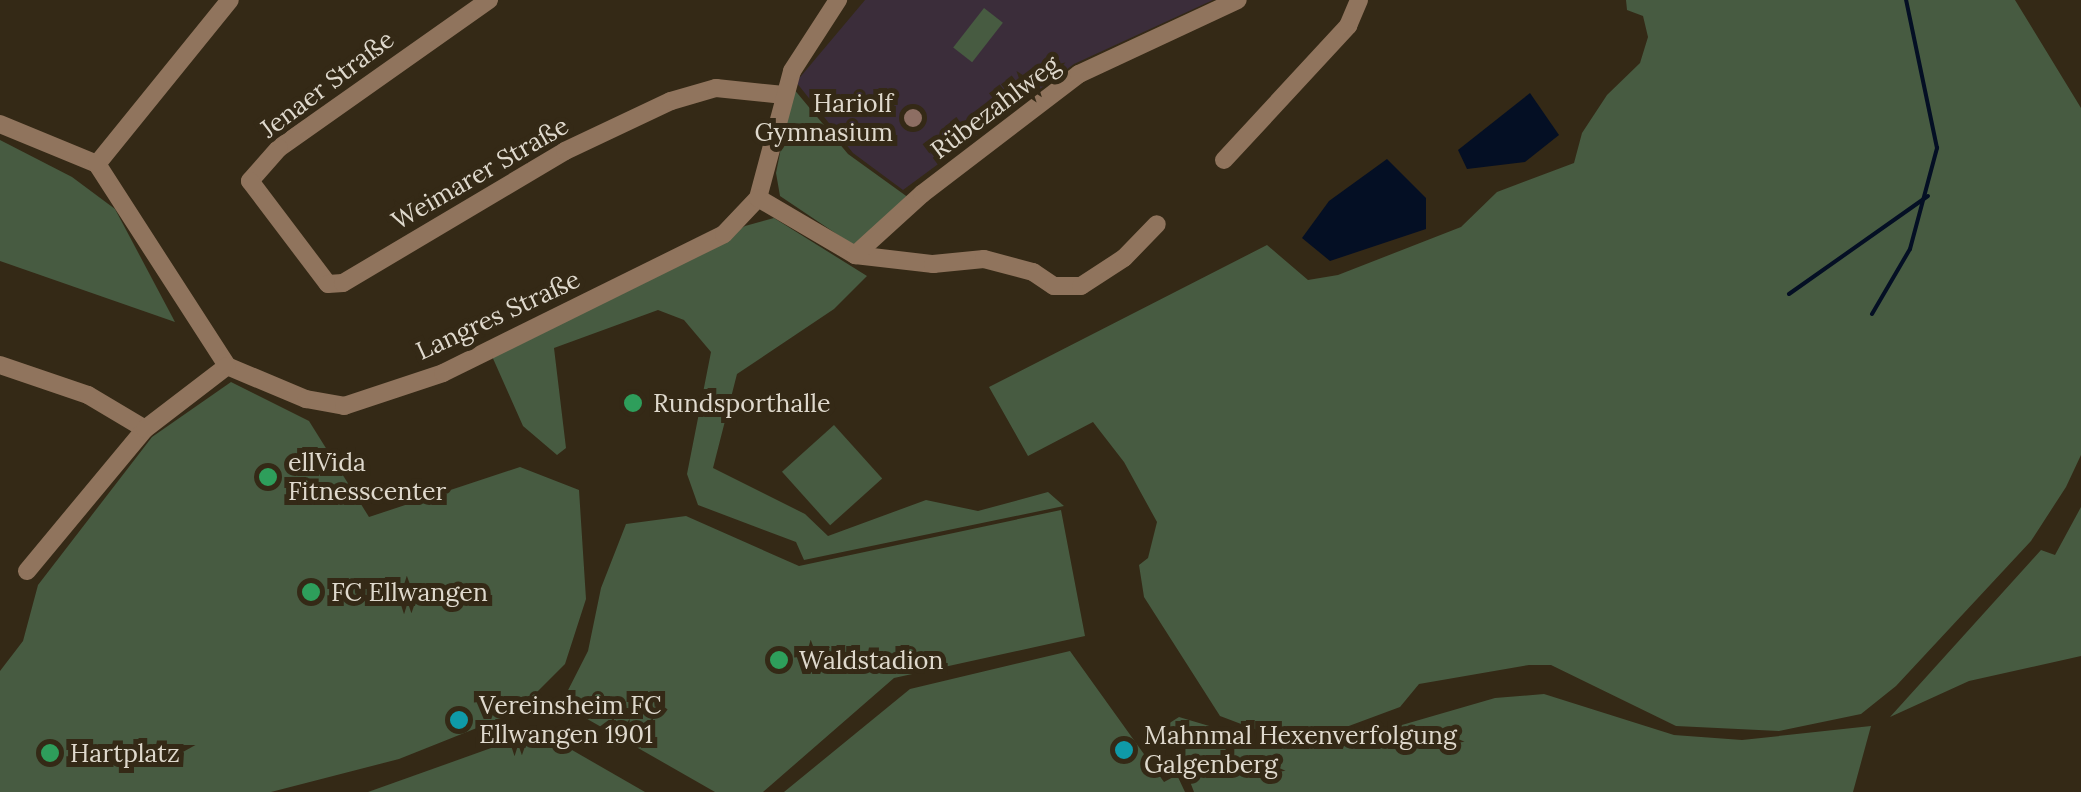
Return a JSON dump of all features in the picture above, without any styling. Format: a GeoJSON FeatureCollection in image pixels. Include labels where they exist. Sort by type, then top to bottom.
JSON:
{"type":"FeatureCollection","features":[{"type":"Feature","properties":{"kind":"street"},"geometry":{"type":"LineString","coordinates":[[98,164],[230,0]]}},
{"type":"Feature","properties":{"kind":"street","name":"Jenaer Straße"},"geometry":{"type":"LineString","coordinates":[[250,181],[278,148],[489,0]]}},
{"type":"Feature","properties":{"kind":"street"},"geometry":{"type":"LineString","coordinates":[[838,0],[807,43],[784,95],[758,198],[855,256],[933,264],[984,258],[1033,272],[1054,286],[1082,286],[1124,258],[1157,224]]}},
{"type":"Feature","properties":{"kind":"street","name":"Rübezahlweg"},"geometry":{"type":"LineString","coordinates":[[855,256],[922,194],[1079,74],[1238,0]]}},
{"type":"Feature","properties":{"kind":"street"},"geometry":{"type":"LineString","coordinates":[[1224,160],[1348,26],[1359,0]]}},
{"type":"Feature","properties":{"kind":"street","name":"Weimarer Straße"},"geometry":{"type":"LineString","coordinates":[[250,181],[328,284],[343,284],[564,151],[671,101],[716,88],[784,95]]}},
{"type":"Feature","properties":{"kind":"street"},"geometry":{"type":"LineString","coordinates":[[0,124],[98,164],[227,366],[146,429],[27,571]]}},
{"type":"Feature","properties":{"kind":"street","name":"Langres Straße"},"geometry":{"type":"LineString","coordinates":[[227,366],[306,399],[344,406],[443,373],[659,268],[724,234],[758,198]]}},
{"type":"Feature","properties":{"kind":"street"},"geometry":{"type":"LineString","coordinates":[[0,365],[88,396],[146,429]]}},
{"type":"Feature","properties":{"kind":"shaded area","name":"Hariolf Gymnasium"},"geometry":{"type":"Polygon","coordinates":[[[865,0],[1213,0],[1074,64],[903,190],[853,153],[796,82],[865,0]]]}},
{"type":"Feature","properties":{"kind":"green space"},"geometry":{"type":"Polygon","coordinates":[[[1626,0],[2015,0],[2081,108],[2081,455],[2066,487],[2031,541],[1896,686],[1861,714],[1779,731],[1676,726],[1551,665],[1529,665],[1419,684],[1400,707],[1330,733],[1257,730],[1220,716],[1144,597],[1139,565],[1148,558],[1157,522],[1124,462],[1093,422],[1028,456],[989,387],[1267,245],[1308,280],[1338,275],[1461,227],[1497,192],[1574,163],[1582,133],[1607,95],[1640,63],[1648,37],[1643,16],[1627,10],[1626,0]]]}},
{"type":"Feature","properties":{"kind":"green space"},"geometry":{"type":"Polygon","coordinates":[[[984,8],[1003,23],[972,62],[953,47],[984,8]]]}},
{"type":"Feature","properties":{"kind":"green space"},"geometry":{"type":"Polygon","coordinates":[[[793,88],[848,154],[909,198],[853,245],[780,196],[776,173],[793,88]]]}},
{"type":"Feature","properties":{"kind":"green space"},"geometry":{"type":"Polygon","coordinates":[[[0,140],[72,177],[115,209],[175,322],[0,261],[0,140]]]}},
{"type":"Feature","properties":{"kind":"green space"},"geometry":{"type":"Polygon","coordinates":[[[774,218],[867,276],[834,309],[737,374],[713,468],[805,514],[828,536],[926,500],[978,511],[1048,492],[1064,506],[804,560],[796,542],[698,505],[687,474],[711,352],[684,320],[658,310],[554,348],[566,448],[557,455],[523,426],[491,354],[683,263],[745,226],[774,218]]]}},
{"type":"Feature","properties":{"kind":"green space","name":"FC Ellwangen"},"geometry":{"type":"Polygon","coordinates":[[[231,382],[309,421],[369,517],[520,467],[579,490],[586,599],[565,664],[517,712],[399,759],[271,792],[0,792],[0,671],[23,641],[38,585],[152,437],[231,382]]]}},
{"type":"Feature","properties":{"kind":"green space"},"geometry":{"type":"Polygon","coordinates":[[[834,425],[882,479],[830,525],[782,472],[834,425]]]}},
{"type":"Feature","properties":{"kind":"green space"},"geometry":{"type":"Polygon","coordinates":[[[2081,507],[2081,656],[1969,681],[1890,717],[2041,550],[2055,555],[2081,507]]]}},
{"type":"Feature","properties":{"kind":"green space","name":"Waldstadion"},"geometry":{"type":"Polygon","coordinates":[[[1061,510],[1085,636],[894,678],[763,792],[715,792],[561,704],[588,651],[601,588],[626,524],[686,516],[799,566],[1061,510]]]}},
{"type":"Feature","properties":{"kind":"green space"},"geometry":{"type":"Polygon","coordinates":[[[1070,651],[1164,782],[1177,775],[1185,792],[784,792],[910,689],[1070,651]]]}},
{"type":"Feature","properties":{"kind":"green space"},"geometry":{"type":"Polygon","coordinates":[[[1544,694],[1674,735],[1742,740],[1871,726],[1853,792],[1194,792],[1168,724],[1179,717],[1263,742],[1304,745],[1357,738],[1495,698],[1544,694]]]}},
{"type":"Feature","properties":{"kind":"green space"},"geometry":{"type":"Polygon","coordinates":[[[539,731],[645,792],[368,792],[539,731]]]}},
{"type":"Feature","properties":{"kind":"water"},"geometry":{"type":"Polygon","coordinates":[[[1530,93],[1559,135],[1525,162],[1467,169],[1458,150],[1530,93]]]}},
{"type":"Feature","properties":{"kind":"water"},"geometry":{"type":"Polygon","coordinates":[[[1387,159],[1426,198],[1426,229],[1330,261],[1302,238],[1329,201],[1387,159]]]}},
{"type":"Feature","properties":{"kind":"waterway"},"geometry":{"type":"LineString","coordinates":[[1872,314],[1910,249],[1937,148],[1906,0]]}},
{"type":"Feature","properties":{"kind":"waterway"},"geometry":{"type":"LineString","coordinates":[[1789,294],[1928,196]]}},
{"type":"Feature","properties":{"kind":"place","name":"Hariolf Gymnasium"},"geometry":{"type":"Point","coordinates":[913,118]}},
{"type":"Feature","properties":{"kind":"place","name":"Rundsporthalle"},"geometry":{"type":"Point","coordinates":[633,403]}},
{"type":"Feature","properties":{"kind":"place","name":"ellVida Fitnesscenter"},"geometry":{"type":"Point","coordinates":[268,477]}},
{"type":"Feature","properties":{"kind":"place","name":"FC Ellwangen"},"geometry":{"type":"Point","coordinates":[311,592]}},
{"type":"Feature","properties":{"kind":"place","name":"Waldstadion"},"geometry":{"type":"Point","coordinates":[779,660]}},
{"type":"Feature","properties":{"kind":"place","name":"Vereinsheim FC Ellwangen 1901"},"geometry":{"type":"Point","coordinates":[459,720]}},
{"type":"Feature","properties":{"kind":"place","name":"Mahnmal Hexenverfolgung Galgenberg"},"geometry":{"type":"Point","coordinates":[1124,750]}},
{"type":"Feature","properties":{"kind":"place","name":"Hartplatz"},"geometry":{"type":"Point","coordinates":[50,753]}}]}
